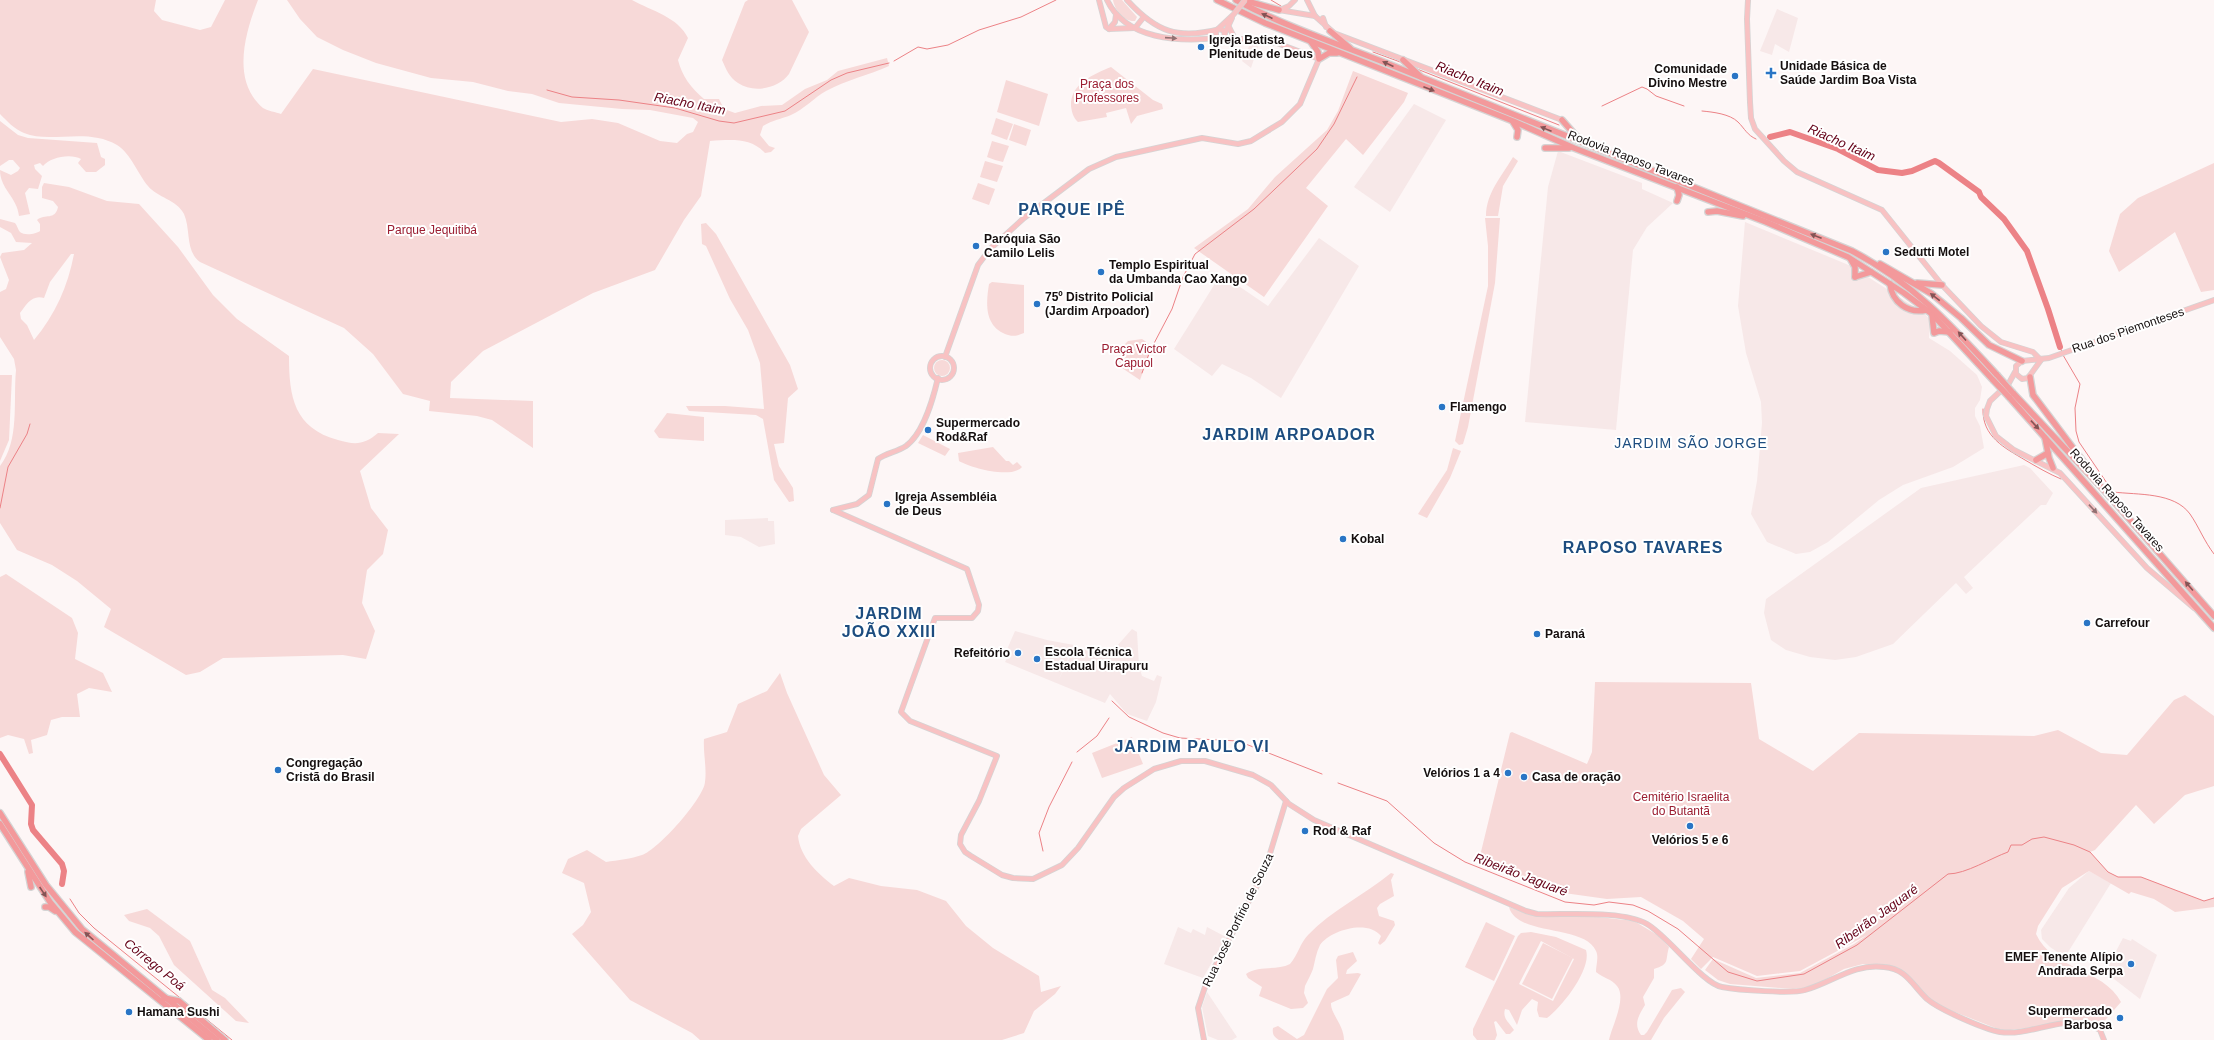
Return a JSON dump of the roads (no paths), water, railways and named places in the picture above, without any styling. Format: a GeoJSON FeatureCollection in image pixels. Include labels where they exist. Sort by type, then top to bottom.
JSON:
{"type":"FeatureCollection","features":[{"type":"Feature","properties":{"kind":"highway","name":"Rodovia Raposo Tavares"},"geometry":{"type":"LineString","coordinates":[[1218,0],[1265,23],[1513,122],[1574,148],[1677,187],[1848,257],[1890,284],[1932,314],[1993,380],[2011,395],[2104,490],[2214,616]]}},
{"type":"Feature","properties":{"kind":"highway","name":"Rodovia Raposo Tavares"},"geometry":{"type":"LineString","coordinates":[[1236,0],[1267,16],[1839,245],[1871,261],[1930,304],[1998,375],[2011,395],[2044,435],[2213,627]]}},
{"type":"Feature","properties":{"kind":"highway"},"geometry":{"type":"LineString","coordinates":[[1244,0],[1279,10]]}},
{"type":"Feature","properties":{"kind":"highway"},"geometry":{"type":"LineString","coordinates":[[1328,30],[1351,49]]}},
{"type":"Feature","properties":{"kind":"highway"},"geometry":{"type":"LineString","coordinates":[[1309,40],[1317,49],[1319,59],[1329,53],[1341,53]]}},
{"type":"Feature","properties":{"kind":"highway"},"geometry":{"type":"LineString","coordinates":[[1405,62],[1424,80]]}},
{"type":"Feature","properties":{"kind":"highway"},"geometry":{"type":"LineString","coordinates":[[1562,120],[1576,136],[1594,145],[1595,148]]}},
{"type":"Feature","properties":{"kind":"highway"},"geometry":{"type":"LineString","coordinates":[[1513,122],[1518,130],[1517,136]]}},
{"type":"Feature","properties":{"kind":"highway"},"geometry":{"type":"LineString","coordinates":[[1545,148],[1574,148]]}},
{"type":"Feature","properties":{"kind":"highway"},"geometry":{"type":"LineString","coordinates":[[1677,187],[1679,195],[1677,201]]}},
{"type":"Feature","properties":{"kind":"highway"},"geometry":{"type":"LineString","coordinates":[[1708,212],[1717,211],[1740,216],[1745,215]]}},
{"type":"Feature","properties":{"kind":"highway"},"geometry":{"type":"LineString","coordinates":[[1848,257],[1855,267],[1855,278],[1871,272]]}},
{"type":"Feature","properties":{"kind":"highway"},"geometry":{"type":"LineString","coordinates":[[1871,261],[1882,265],[1914,283],[1951,309],[1989,345],[2025,360]]}},
{"type":"Feature","properties":{"kind":"highway"},"geometry":{"type":"LineString","coordinates":[[1914,283],[1942,285]]}},
{"type":"Feature","properties":{"kind":"highway"},"geometry":{"type":"LineString","coordinates":[[1890,284],[1892,294],[1900,303],[1916,312],[1926,310]]}},
{"type":"Feature","properties":{"kind":"highway"},"geometry":{"type":"LineString","coordinates":[[1932,314],[1934,333],[1939,331],[1950,332]]}},
{"type":"Feature","properties":{"kind":"highway"},"geometry":{"type":"LineString","coordinates":[[2030,377],[2033,395],[2104,490]]}},
{"type":"Feature","properties":{"kind":"highway"},"geometry":{"type":"LineString","coordinates":[[2044,435],[2053,468]]}},
{"type":"Feature","properties":{"kind":"highway"},"geometry":{"type":"LineString","coordinates":[[2036,460],[2048,453]]}},
{"type":"Feature","properties":{"kind":"highway"},"geometry":{"type":"LineString","coordinates":[[0,813],[33,865],[67,913],[82,929],[209,1040]]}},
{"type":"Feature","properties":{"kind":"highway"},"geometry":{"type":"LineString","coordinates":[[0,824],[27,868],[57,912],[75,932],[217,1040]]}},
{"type":"Feature","properties":{"kind":"highway"},"geometry":{"type":"LineString","coordinates":[[27,868],[31,887]]}},
{"type":"Feature","properties":{"kind":"highway"},"geometry":{"type":"LineString","coordinates":[[45,908],[49,907],[57,912]]}},
{"type":"Feature","properties":{"kind":"highway"},"geometry":{"type":"LineString","coordinates":[[162,999],[179,1000],[225,1040]]}},
{"type":"Feature","properties":{"kind":"main road"},"geometry":{"type":"LineString","coordinates":[[1099,0],[1103,23],[1109,29],[1135,28],[1143,18]]}},
{"type":"Feature","properties":{"kind":"main road"},"geometry":{"type":"LineString","coordinates":[[945,356],[978,265],[990,249],[1024,218],[1089,169],[1116,157],[1202,138],[1238,144],[1251,141],[1282,122],[1300,104],[1319,59],[1277,43],[1222,36],[1164,38],[1135,28],[1116,15],[1108,0]]}},
{"type":"Feature","properties":{"kind":"main road"},"geometry":{"type":"LineString","coordinates":[[1127,0],[1143,18],[1171,31],[1192,35],[1222,30],[1222,36]]}},
{"type":"Feature","properties":{"kind":"main road"},"geometry":{"type":"LineString","coordinates":[[1222,36],[1234,14],[1244,0]]}},
{"type":"Feature","properties":{"kind":"main road"},"geometry":{"type":"LineString","coordinates":[[1279,10],[1289,6],[1294,0]]}},
{"type":"Feature","properties":{"kind":"main road","name":"Rodovia Raposo Tavares"},"geometry":{"type":"LineString","coordinates":[[1307,0],[1315,16],[1328,30],[1358,44],[1562,120]]}},
{"type":"Feature","properties":{"kind":"main road"},"geometry":{"type":"LineString","coordinates":[[1748,0],[1747,19],[1750,102],[1751,118],[1755,129],[1784,161],[1802,175],[1882,210],[1942,285],[1993,336],[2010,345],[2031,351],[2042,360]]}},
{"type":"Feature","properties":{"kind":"main road"},"geometry":{"type":"LineString","coordinates":[[1279,10],[1315,16]]}},
{"type":"Feature","properties":{"kind":"main road"},"geometry":{"type":"LineString","coordinates":[[1206,33],[1220,26],[1234,14]]}},
{"type":"Feature","properties":{"kind":"main road"},"geometry":{"type":"LineString","coordinates":[[1109,29],[1115,22],[1116,15]]}},
{"type":"Feature","properties":{"kind":"main road"},"geometry":{"type":"LineString","coordinates":[[1324,18],[1328,30]]}},
{"type":"Feature","properties":{"kind":"main road"},"geometry":{"type":"LineString","coordinates":[[1228,25],[1235,38]]}},
{"type":"Feature","properties":{"kind":"main road"},"geometry":{"type":"LineString","coordinates":[[1216,32],[1220,26]]}},
{"type":"Feature","properties":{"kind":"main road"},"geometry":{"type":"LineString","coordinates":[[1216,32],[1222,36]]}},
{"type":"Feature","properties":{"kind":"main road","name":"Rua dos Piemonteses"},"geometry":{"type":"LineString","coordinates":[[2025,360],[2042,360],[2214,300]]}},
{"type":"Feature","properties":{"kind":"main road"},"geometry":{"type":"LineString","coordinates":[[2025,360],[2032,365],[2033,370],[2030,377],[2025,379],[2020,378],[2015,372],[2016,366],[2025,360],[2032,357],[2031,351]]}},
{"type":"Feature","properties":{"kind":"main road"},"geometry":{"type":"LineString","coordinates":[[945,356],[954,365],[953,373],[948,378],[938,378],[932,373],[931,365],[936,358],[945,356]]}},
{"type":"Feature","properties":{"kind":"main road","name":"Rua dos Piemonteses"},"geometry":{"type":"LineString","coordinates":[[2033,370],[2042,360]]}},
{"type":"Feature","properties":{"kind":"main road","name":"Rodovia Raposo Tavares"},"geometry":{"type":"LineString","coordinates":[[2015,372],[2008,383],[1990,401],[1986,416],[1996,436],[2014,450],[2053,468],[2068,480],[2147,568],[2213,627]]}},
{"type":"Feature","properties":{"kind":"main road"},"geometry":{"type":"LineString","coordinates":[[938,378],[926,415],[914,438],[906,446],[878,460],[869,495],[857,504],[833,510],[967,569],[979,605],[978,611],[972,618],[935,618],[902,712],[910,721],[997,756],[983,790],[961,835],[961,848],[1002,875],[1022,880],[1033,879],[1062,865],[1088,836],[1114,797],[1136,780],[1166,764],[1190,760],[1205,761],[1231,768],[1263,780],[1286,801],[1314,820],[1526,912],[1537,914],[1635,918],[1655,930],[1701,974],[1720,987],[1792,991],[1805,990],[1845,972],[1866,967],[1884,966],[1904,973],[1927,998],[1941,1009],[2000,1032],[2081,1023],[2100,1030],[2104,1040]]}},
{"type":"Feature","properties":{"kind":"main road","name":"Rodovia Raposo Tavares"},"geometry":{"type":"LineString","coordinates":[[2008,383],[2020,378]]}},
{"type":"Feature","properties":{"kind":"main road","name":"Rua José Porfírio de Souza"},"geometry":{"type":"LineString","coordinates":[[1204,1040],[1199,1001],[1265,870],[1286,801]]}},
{"type":"Feature","properties":{"kind":"waterway","name":"Riacho Itaim"},"geometry":{"type":"LineString","coordinates":[[894,61],[918,47],[927,49],[948,45],[979,30],[1021,17],[1056,0]]}},
{"type":"Feature","properties":{"kind":"waterway"},"geometry":{"type":"LineString","coordinates":[[1271,0],[1281,6]]}},
{"type":"Feature","properties":{"kind":"waterway","name":"Riacho Itaim"},"geometry":{"type":"LineString","coordinates":[[1373,52],[1403,63]]}},
{"type":"Feature","properties":{"kind":"waterway","name":"Riacho Itaim"},"geometry":{"type":"LineString","coordinates":[[547,90],[572,97],[619,100],[675,108],[719,121],[734,123],[785,111],[831,80],[847,73],[889,63]]}},
{"type":"Feature","properties":{"kind":"waterway","name":"Riacho Itaim"},"geometry":{"type":"LineString","coordinates":[[1417,69],[1559,125]]}},
{"type":"Feature","properties":{"kind":"waterway"},"geometry":{"type":"LineString","coordinates":[[1142,373],[1150,351],[1172,309],[1183,277],[1195,254],[1254,209],[1317,149],[1334,124],[1357,77]]}},
{"type":"Feature","properties":{"kind":"waterway","name":"Riacho Itaim"},"geometry":{"type":"LineString","coordinates":[[1602,106],[1642,87],[1656,96],[1684,106]]}},
{"type":"Feature","properties":{"kind":"waterway","name":"Riacho Itaim"},"geometry":{"type":"LineString","coordinates":[[1702,111],[1726,115],[1735,119],[1750,136],[1756,139]]}},
{"type":"Feature","properties":{"kind":"waterway","name":"Riacho Itaim"},"geometry":{"type":"LineString","coordinates":[[1770,137],[1790,132],[1838,149],[1878,170],[1902,173],[1912,171],[1935,161],[1939,163],[1979,192],[1981,197],[2004,219],[2027,251],[2060,347]]}},
{"type":"Feature","properties":{"kind":"waterway","name":"Riacho Itaim"},"geometry":{"type":"LineString","coordinates":[[2060,347],[2062,352]]}},
{"type":"Feature","properties":{"kind":"waterway","name":"Riacho Itaim"},"geometry":{"type":"LineString","coordinates":[[2063,355],[2080,384],[2075,408],[2076,431],[2079,442],[2113,492],[2144,494],[2165,498],[2175,502],[2190,514],[2214,554]]}},
{"type":"Feature","properties":{"kind":"waterway"},"geometry":{"type":"LineString","coordinates":[[1983,409],[1986,427],[1996,440],[2017,456],[2061,479]]}},
{"type":"Feature","properties":{"kind":"waterway"},"geometry":{"type":"LineString","coordinates":[[0,508],[8,467],[27,434],[30,424]]}},
{"type":"Feature","properties":{"kind":"waterway","name":"Ribeirão Jaguaré"},"geometry":{"type":"LineString","coordinates":[[1112,701],[1129,717],[1163,733],[1180,738],[1238,741],[1322,774]]}},
{"type":"Feature","properties":{"kind":"waterway"},"geometry":{"type":"LineString","coordinates":[[1077,752],[1097,736],[1109,718]]}},
{"type":"Feature","properties":{"kind":"waterway","name":"Córrego Poá"},"geometry":{"type":"LineString","coordinates":[[0,754],[32,805],[31,824],[33,830],[62,864],[64,871],[62,884]]}},
{"type":"Feature","properties":{"kind":"waterway"},"geometry":{"type":"LineString","coordinates":[[1043,851],[1039,833],[1049,807],[1072,762]]}},
{"type":"Feature","properties":{"kind":"waterway","name":"Ribeirão Jaguaré"},"geometry":{"type":"LineString","coordinates":[[1338,783],[1387,801],[1434,843],[1465,862],[1565,902],[1594,905],[1609,902],[1633,905],[1648,911],[1678,929],[1728,972],[1757,981],[1804,974],[1857,945],[1948,874],[1970,869],[2008,852],[2011,845],[2022,845],[2032,839],[2044,837],[2074,845],[2090,852],[2108,872],[2118,877],[2141,877],[2204,901],[2214,898]]}},
{"type":"Feature","properties":{"kind":"waterway","name":"Córrego Poá"},"geometry":{"type":"LineString","coordinates":[[70,899],[79,913],[94,928],[232,1040]]}},
{"type":"Feature","properties":{"kind":"place","name":"Igreja Batista Plenitude de Deus"},"geometry":{"type":"Point","coordinates":[1201,47]}},
{"type":"Feature","properties":{"kind":"place","name":"Unidade Básica de Saúde Jardim Boa Vista"},"geometry":{"type":"Point","coordinates":[1771,73]}},
{"type":"Feature","properties":{"kind":"place","name":"Comunidade Divino Mestre"},"geometry":{"type":"Point","coordinates":[1735,76]}},
{"type":"Feature","properties":{"kind":"place","name":"Paróquia São Camilo Lelis"},"geometry":{"type":"Point","coordinates":[976,246]}},
{"type":"Feature","properties":{"kind":"place","name":"Sedutti Motel"},"geometry":{"type":"Point","coordinates":[1886,252]}},
{"type":"Feature","properties":{"kind":"place","name":"Templo Espiritual da Umbanda Cao Xango"},"geometry":{"type":"Point","coordinates":[1101,272]}},
{"type":"Feature","properties":{"kind":"place","name":"75º Distrito Policial (Jardim Arpoador)"},"geometry":{"type":"Point","coordinates":[1037,304]}},
{"type":"Feature","properties":{"kind":"place","name":"Flamengo"},"geometry":{"type":"Point","coordinates":[1442,407]}},
{"type":"Feature","properties":{"kind":"place","name":"Supermercado Rod&Raf"},"geometry":{"type":"Point","coordinates":[928,430]}},
{"type":"Feature","properties":{"kind":"place","name":"Igreja Assembléia de Deus"},"geometry":{"type":"Point","coordinates":[887,504]}},
{"type":"Feature","properties":{"kind":"place","name":"Kobal"},"geometry":{"type":"Point","coordinates":[1343,539]}},
{"type":"Feature","properties":{"kind":"place","name":"Carrefour"},"geometry":{"type":"Point","coordinates":[2087,623]}},
{"type":"Feature","properties":{"kind":"place","name":"Paraná"},"geometry":{"type":"Point","coordinates":[1537,634]}},
{"type":"Feature","properties":{"kind":"place","name":"Refeitório"},"geometry":{"type":"Point","coordinates":[1018,653]}},
{"type":"Feature","properties":{"kind":"place","name":"Escola Técnica Estadual Uirapuru"},"geometry":{"type":"Point","coordinates":[1037,659]}},
{"type":"Feature","properties":{"kind":"place","name":"Congregação Cristã do Brasil"},"geometry":{"type":"Point","coordinates":[278,770]}},
{"type":"Feature","properties":{"kind":"place","name":"Velórios 1 a 4"},"geometry":{"type":"Point","coordinates":[1508,773]}},
{"type":"Feature","properties":{"kind":"place","name":"Casa de oração"},"geometry":{"type":"Point","coordinates":[1524,777]}},
{"type":"Feature","properties":{"kind":"place","name":"Velórios 5 e 6"},"geometry":{"type":"Point","coordinates":[1690,826]}},
{"type":"Feature","properties":{"kind":"place","name":"Rod & Raf"},"geometry":{"type":"Point","coordinates":[1305,831]}},
{"type":"Feature","properties":{"kind":"place","name":"EMEF Tenente Alípio Andrada Serpa"},"geometry":{"type":"Point","coordinates":[2131,964]}},
{"type":"Feature","properties":{"kind":"place","name":"Hamana Sushi"},"geometry":{"type":"Point","coordinates":[129,1012]}},
{"type":"Feature","properties":{"kind":"place","name":"Supermercado Barbosa"},"geometry":{"type":"Point","coordinates":[2120,1018]}},
{"type":"Feature","properties":{"kind":"district","name":"PARQUE IPÊ"},"geometry":{"type":"Point","coordinates":[1072,209]}},
{"type":"Feature","properties":{"kind":"district","name":"JARDIM ARPOADOR"},"geometry":{"type":"Point","coordinates":[1289,434]}},
{"type":"Feature","properties":{"kind":"district","name":"JARDIM SÃO JORGE"},"geometry":{"type":"Point","coordinates":[1691,443]}},
{"type":"Feature","properties":{"kind":"district","name":"RAPOSO TAVARES"},"geometry":{"type":"Point","coordinates":[1643,547]}},
{"type":"Feature","properties":{"kind":"district","name":"JARDIM JOÃO XXIII"},"geometry":{"type":"Point","coordinates":[889,622]}},
{"type":"Feature","properties":{"kind":"district","name":"JARDIM PAULO VI"},"geometry":{"type":"Point","coordinates":[1192,746]}},
{"type":"Feature","properties":{"kind":"park label","name":"Praça dos Professores"},"geometry":{"type":"Point","coordinates":[1107,91]}},
{"type":"Feature","properties":{"kind":"park label","name":"Parque Jequitibá"},"geometry":{"type":"Point","coordinates":[432,230]}},
{"type":"Feature","properties":{"kind":"park label","name":"Praça Victor Capuol"},"geometry":{"type":"Point","coordinates":[1134,356]}},
{"type":"Feature","properties":{"kind":"park label","name":"Cemitério Israelita do Butantã"},"geometry":{"type":"Point","coordinates":[1681,804]}}]}
